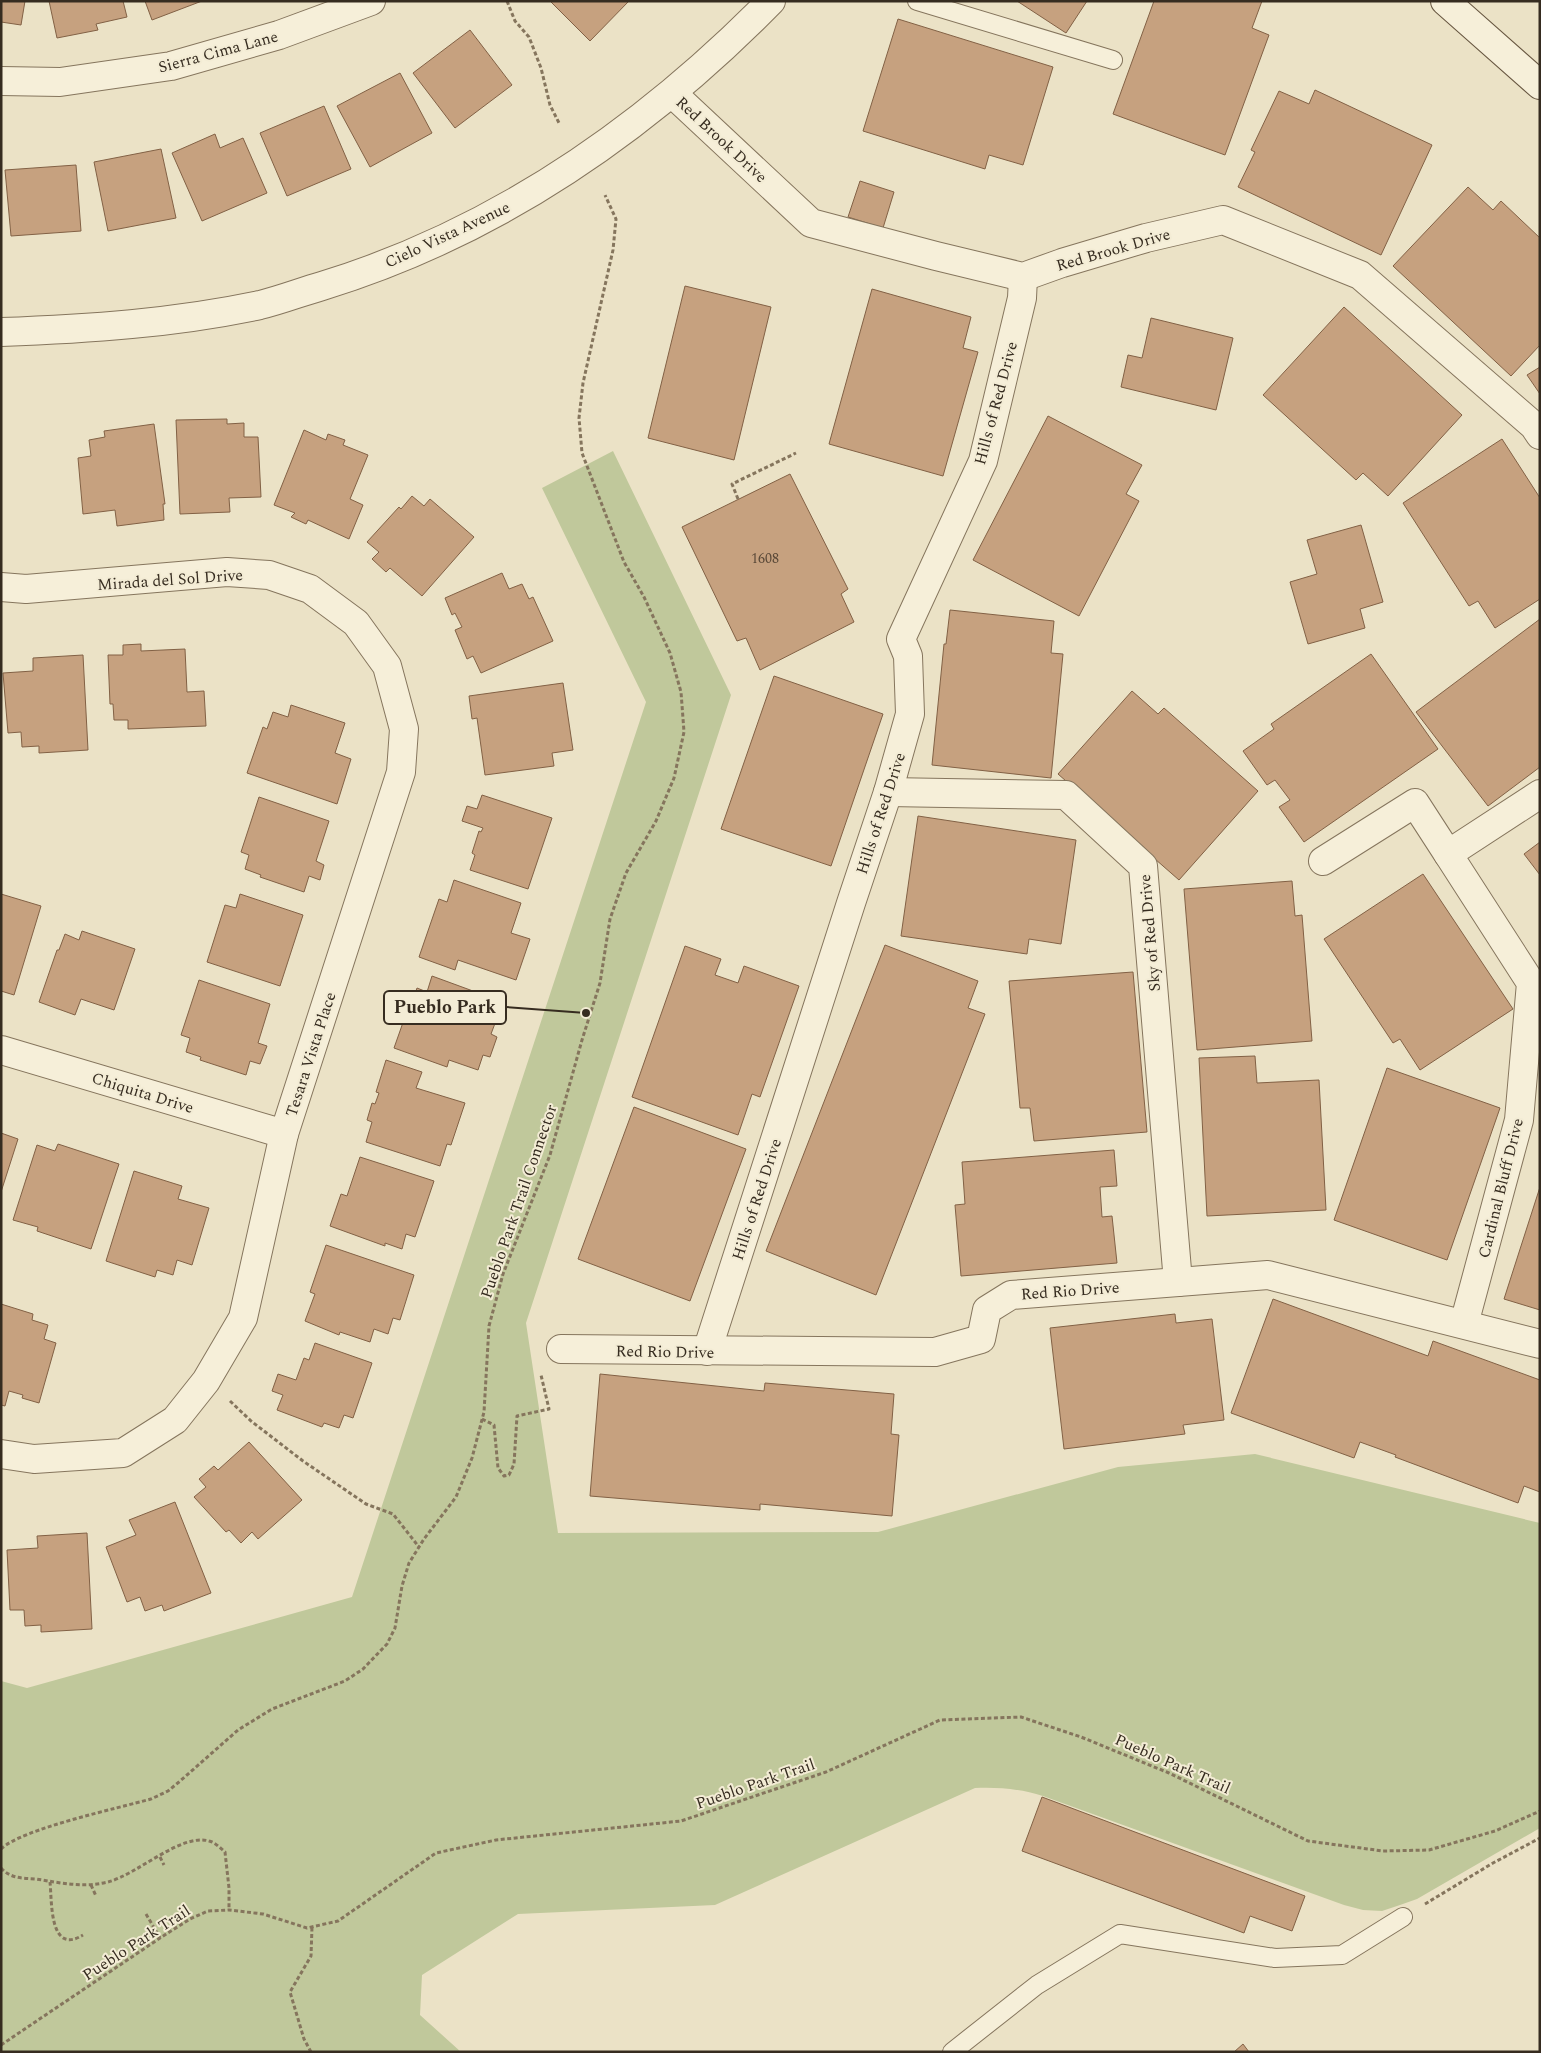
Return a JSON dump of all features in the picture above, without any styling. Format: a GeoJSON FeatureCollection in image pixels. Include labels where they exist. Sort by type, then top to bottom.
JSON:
{"type":"FeatureCollection","features":[{"type":"Feature","properties":{"kind":"street","name":"Sierra Cima Lane"},"geometry":{"type":"LineString","coordinates":[[1,81],[60,82],[171,66],[279,35],[371,1]]}},
{"type":"Feature","properties":{"kind":"street","name":"Cielo Vista Avenue"},"geometry":{"type":"LineString","coordinates":[[1,332],[89,329],[177,319],[261,305],[350,277],[420,250],[537,190],[589,156],[673,94],[734,40],[771,1]]}},
{"type":"Feature","properties":{"kind":"street"},"geometry":{"type":"LineString","coordinates":[[1445,1],[1540,85]]}},
{"type":"Feature","properties":{"kind":"street","name":"Red Brook Drive"},"geometry":{"type":"LineString","coordinates":[[673,94],[811,223],[936,256],[1023,276],[1146,238],[1223,220],[1360,275],[1534,426],[1540,435]]}},
{"type":"Feature","properties":{"kind":"street","name":"Hills of Red Drive"},"geometry":{"type":"LineString","coordinates":[[707,1351],[850,903],[888,792],[910,714],[908,656],[900,639],[983,461],[1022,298],[1023,276]]}},
{"type":"Feature","properties":{"kind":"street","name":"Mirada del Sol Drive"},"geometry":{"type":"LineString","coordinates":[[1,587],[26,589],[227,572],[269,575],[310,589],[356,623]]}},
{"type":"Feature","properties":{"kind":"street","name":"Tesara Vista Place"},"geometry":{"type":"LineString","coordinates":[[1,1454],[34,1459],[123,1453],[175,1420],[206,1381],[243,1318],[284,1134],[401,772],[404,729],[387,666],[356,623]]}},
{"type":"Feature","properties":{"kind":"street","name":"Sky of Red Drive"},"geometry":{"type":"LineString","coordinates":[[888,792],[1066,795],[1144,866],[1178,1282]]}},
{"type":"Feature","properties":{"kind":"street"},"geometry":{"type":"LineString","coordinates":[[1448,854],[1540,794]]}},
{"type":"Feature","properties":{"kind":"street","name":"Cardinal Bluff Drive"},"geometry":{"type":"LineString","coordinates":[[1323,861],[1416,803],[1531,983],[1519,1120],[1464,1324]]}},
{"type":"Feature","properties":{"kind":"street","name":"Chiquita Drive"},"geometry":{"type":"LineString","coordinates":[[1,1050],[284,1134]]}},
{"type":"Feature","properties":{"kind":"street","name":"Red Rio Drive"},"geometry":{"type":"LineString","coordinates":[[561,1349],[935,1352],[981,1339],[987,1310],[1010,1295],[1268,1275],[1540,1344]]}},
{"type":"Feature","properties":{"kind":"lane"},"geometry":{"type":"LineString","coordinates":[[917,1],[1113,60]]}},
{"type":"Feature","properties":{"kind":"lane"},"geometry":{"type":"LineString","coordinates":[[952,2052],[1037,1985],[1120,1934],[1275,1958],[1342,1955],[1403,1918]]}},
{"type":"Feature","properties":{"kind":"path"},"geometry":{"type":"LineString","coordinates":[[507,1],[516,21],[529,37],[541,68],[550,105],[560,126]]}},
{"type":"Feature","properties":{"kind":"path","name":"Pueblo Park Trail Connector"},"geometry":{"type":"LineString","coordinates":[[1,1849],[6,1844],[37,1831],[151,1799],[168,1791],[238,1730],[272,1709],[345,1681],[363,1669],[387,1644],[395,1628],[407,1571],[419,1547],[456,1497],[472,1458],[484,1412],[489,1326],[503,1274],[550,1155],[600,983],[610,919],[626,873],[656,821],[674,778],[684,732],[681,692],[670,653],[644,597],[624,562],[582,453],[579,418],[583,383],[613,250],[616,219],[605,196]]}},
{"type":"Feature","properties":{"kind":"path"},"geometry":{"type":"LineString","coordinates":[[738,499],[732,484],[796,453]]}},
{"type":"Feature","properties":{"kind":"path"},"geometry":{"type":"LineString","coordinates":[[482,1419],[494,1425],[498,1468],[504,1476],[509,1475],[514,1464],[517,1416],[549,1409],[540,1370]]}},
{"type":"Feature","properties":{"kind":"path"},"geometry":{"type":"LineString","coordinates":[[206,1381],[251,1421],[302,1461],[366,1504],[393,1514],[419,1547]]}},
{"type":"Feature","properties":{"kind":"path","name":"Pueblo Park Trail"},"geometry":{"type":"LineString","coordinates":[[1,2045],[160,1938],[190,1919],[208,1911],[229,1910],[263,1914],[307,1928],[338,1921],[436,1853],[496,1840],[681,1821],[826,1772],[940,1720],[1021,1717],[1081,1737],[1169,1773],[1308,1841],[1383,1851],[1429,1850],[1496,1831],[1540,1811]]}},
{"type":"Feature","properties":{"kind":"path"},"geometry":{"type":"LineString","coordinates":[[1403,1918],[1493,1863],[1540,1838]]}},
{"type":"Feature","properties":{"kind":"path"},"geometry":{"type":"LineString","coordinates":[[1,1868],[14,1877],[64,1885],[91,1885],[109,1882],[130,1873],[193,1839],[211,1841],[225,1852],[229,1888],[229,1910]]}},
{"type":"Feature","properties":{"kind":"path"},"geometry":{"type":"LineString","coordinates":[[160,1857],[164,1864]]}},
{"type":"Feature","properties":{"kind":"path"},"geometry":{"type":"LineString","coordinates":[[50,1882],[54,1926],[59,1936],[68,1939],[83,1935]]}},
{"type":"Feature","properties":{"kind":"path"},"geometry":{"type":"LineString","coordinates":[[91,1885],[96,1896]]}},
{"type":"Feature","properties":{"kind":"path"},"geometry":{"type":"LineString","coordinates":[[146,1914],[160,1938]]}},
{"type":"Feature","properties":{"kind":"path"},"geometry":{"type":"LineString","coordinates":[[311,2052],[304,2039],[290,1992],[311,1956],[312,1927]]}},
{"type":"Feature","properties":{"kind":"green space"},"geometry":{"type":"Polygon","coordinates":[[[613,451],[731,695],[526,1323],[558,1533],[878,1532],[1118,1467],[1255,1454],[1540,1523],[1540,1828],[1417,1899],[1382,1911],[1363,1910],[1344,1905],[1043,1796],[1009,1789],[975,1788],[715,1905],[518,1914],[422,1975],[420,2015],[461,2052],[1,2052],[1,1681],[27,1688],[352,1597],[646,702],[542,488],[613,451]]]}},
{"type":"Feature","properties":{"kind":"building"},"geometry":{"type":"Polygon","coordinates":[[[1,1],[25,1],[21,25],[1,22],[1,1]]]}},
{"type":"Feature","properties":{"kind":"building"},"geometry":{"type":"Polygon","coordinates":[[[49,1],[123,1],[127,17],[96,24],[98,30],[57,38],[49,1]]]}},
{"type":"Feature","properties":{"kind":"building"},"geometry":{"type":"Polygon","coordinates":[[[145,1],[202,1],[152,20],[145,1]]]}},
{"type":"Feature","properties":{"kind":"building"},"geometry":{"type":"Polygon","coordinates":[[[550,1],[629,1],[590,41],[550,1]]]}},
{"type":"Feature","properties":{"kind":"building"},"geometry":{"type":"Polygon","coordinates":[[[1017,1],[1087,1],[1066,33],[1017,1]]]}},
{"type":"Feature","properties":{"kind":"building"},"geometry":{"type":"Polygon","coordinates":[[[1154,1],[1262,1],[1252,28],[1269,35],[1225,155],[1113,114],[1154,1]]]}},
{"type":"Feature","properties":{"kind":"building"},"geometry":{"type":"Polygon","coordinates":[[[898,19],[1053,67],[1023,165],[989,155],[985,169],[863,131],[898,19]]]}},
{"type":"Feature","properties":{"kind":"building"},"geometry":{"type":"Polygon","coordinates":[[[470,30],[512,85],[455,128],[413,73],[470,30]]]}},
{"type":"Feature","properties":{"kind":"building"},"geometry":{"type":"Polygon","coordinates":[[[400,73],[432,133],[370,167],[337,106],[400,73]]]}},
{"type":"Feature","properties":{"kind":"building"},"geometry":{"type":"Polygon","coordinates":[[[1315,90],[1432,145],[1381,255],[1238,187],[1255,152],[1251,150],[1279,91],[1309,104],[1315,90]]]}},
{"type":"Feature","properties":{"kind":"building"},"geometry":{"type":"Polygon","coordinates":[[[324,106],[351,169],[287,196],[260,133],[324,106]]]}},
{"type":"Feature","properties":{"kind":"building"},"geometry":{"type":"Polygon","coordinates":[[[215,134],[220,148],[243,138],[267,193],[202,221],[172,153],[215,134]]]}},
{"type":"Feature","properties":{"kind":"building"},"geometry":{"type":"Polygon","coordinates":[[[161,149],[176,218],[108,231],[94,162],[161,149]]]}},
{"type":"Feature","properties":{"kind":"building"},"geometry":{"type":"Polygon","coordinates":[[[76,165],[81,231],[11,236],[5,170],[76,165]]]}},
{"type":"Feature","properties":{"kind":"building"},"geometry":{"type":"Polygon","coordinates":[[[860,181],[894,192],[883,228],[848,217],[860,181]]]}},
{"type":"Feature","properties":{"kind":"building"},"geometry":{"type":"Polygon","coordinates":[[[1468,187],[1493,210],[1501,201],[1540,238],[1540,345],[1511,376],[1393,266],[1468,187]]]}},
{"type":"Feature","properties":{"kind":"building"},"geometry":{"type":"Polygon","coordinates":[[[685,286],[771,307],[734,460],[648,438],[685,286]]]}},
{"type":"Feature","properties":{"kind":"building"},"geometry":{"type":"Polygon","coordinates":[[[872,289],[971,317],[963,348],[978,352],[943,476],[829,444],[872,289]]]}},
{"type":"Feature","properties":{"kind":"building"},"geometry":{"type":"Polygon","coordinates":[[[1344,307],[1462,415],[1388,496],[1363,473],[1356,480],[1263,395],[1344,307]]]}},
{"type":"Feature","properties":{"kind":"building"},"geometry":{"type":"Polygon","coordinates":[[[1151,318],[1233,338],[1216,410],[1121,387],[1128,355],[1142,358],[1151,318]]]}},
{"type":"Feature","properties":{"kind":"building"},"geometry":{"type":"Polygon","coordinates":[[[1540,367],[1540,394],[1527,375],[1540,367]]]}},
{"type":"Feature","properties":{"kind":"building"},"geometry":{"type":"Polygon","coordinates":[[[1048,416],[1142,465],[1126,494],[1139,501],[1079,616],[973,560],[1048,416]]]}},
{"type":"Feature","properties":{"kind":"building"},"geometry":{"type":"Polygon","coordinates":[[[227,419],[227,424],[244,423],[244,437],[258,437],[261,497],[229,498],[230,512],[180,514],[176,420],[227,419]]]}},
{"type":"Feature","properties":{"kind":"building"},"geometry":{"type":"Polygon","coordinates":[[[154,424],[165,504],[163,504],[164,520],[117,526],[115,510],[83,514],[78,458],[91,456],[89,440],[105,437],[104,431],[154,424]]]}},
{"type":"Feature","properties":{"kind":"building"},"geometry":{"type":"Polygon","coordinates":[[[304,430],[326,440],[328,434],[345,440],[343,445],[368,455],[350,499],[363,505],[349,539],[308,520],[306,524],[291,517],[295,513],[274,505],[304,430]]]}},
{"type":"Feature","properties":{"kind":"building"},"geometry":{"type":"Polygon","coordinates":[[[1502,439],[1540,498],[1540,599],[1495,628],[1478,601],[1469,606],[1403,503],[1502,439]]]}},
{"type":"Feature","properties":{"kind":"building"},"geometry":{"type":"Polygon","coordinates":[[[790,474],[848,589],[841,594],[854,622],[760,670],[746,638],[737,641],[682,527],[790,474]]]}},
{"type":"Feature","properties":{"kind":"building"},"geometry":{"type":"Polygon","coordinates":[[[412,496],[424,506],[430,499],[474,537],[422,596],[390,568],[386,572],[372,559],[379,552],[367,542],[399,507],[401,509],[412,496]]]}},
{"type":"Feature","properties":{"kind":"building"},"geometry":{"type":"Polygon","coordinates":[[[1361,525],[1383,602],[1360,609],[1365,628],[1308,644],[1290,582],[1317,574],[1307,540],[1361,525]]]}},
{"type":"Feature","properties":{"kind":"building"},"geometry":{"type":"Polygon","coordinates":[[[502,573],[509,589],[522,584],[529,599],[533,597],[553,641],[481,673],[473,656],[467,659],[455,630],[462,627],[455,613],[452,615],[445,598],[502,573]]]}},
{"type":"Feature","properties":{"kind":"building"},"geometry":{"type":"Polygon","coordinates":[[[950,610],[1054,621],[1051,653],[1063,654],[1051,778],[932,765],[944,644],[946,644],[950,610]]]}},
{"type":"Feature","properties":{"kind":"building"},"geometry":{"type":"Polygon","coordinates":[[[1540,619],[1540,767],[1488,806],[1416,712],[1540,619]]]}},
{"type":"Feature","properties":{"kind":"building"},"geometry":{"type":"Polygon","coordinates":[[[141,644],[141,651],[185,649],[187,692],[204,691],[206,726],[128,729],[128,720],[114,720],[113,704],[110,704],[108,655],[123,655],[123,645],[141,644]]]}},
{"type":"Feature","properties":{"kind":"building"},"geometry":{"type":"Polygon","coordinates":[[[1371,654],[1438,749],[1304,842],[1279,807],[1290,800],[1275,780],[1267,785],[1243,751],[1274,729],[1271,724],[1371,654]]]}},
{"type":"Feature","properties":{"kind":"building"},"geometry":{"type":"Polygon","coordinates":[[[83,655],[88,750],[39,753],[39,746],[22,747],[21,732],[8,733],[3,673],[33,671],[33,658],[83,655]]]}},
{"type":"Feature","properties":{"kind":"building"},"geometry":{"type":"Polygon","coordinates":[[[774,676],[883,714],[831,866],[721,829],[774,676]]]}},
{"type":"Feature","properties":{"kind":"building"},"geometry":{"type":"Polygon","coordinates":[[[563,683],[573,750],[552,753],[554,766],[485,775],[477,718],[472,719],[469,696],[563,683]]]}},
{"type":"Feature","properties":{"kind":"building"},"geometry":{"type":"Polygon","coordinates":[[[1132,691],[1158,714],[1164,708],[1258,791],[1179,880],[1058,774],[1132,691]]]}},
{"type":"Feature","properties":{"kind":"building"},"geometry":{"type":"Polygon","coordinates":[[[291,705],[345,723],[335,753],[351,759],[337,804],[247,773],[263,727],[267,729],[273,712],[288,717],[291,705]]]}},
{"type":"Feature","properties":{"kind":"building"},"geometry":{"type":"Polygon","coordinates":[[[482,795],[552,818],[528,889],[470,870],[475,855],[472,853],[479,831],[481,832],[483,828],[462,821],[467,806],[477,809],[482,795]]]}},
{"type":"Feature","properties":{"kind":"building"},"geometry":{"type":"Polygon","coordinates":[[[259,797],[329,821],[316,861],[324,865],[320,880],[309,876],[304,892],[260,877],[261,875],[245,869],[249,855],[241,852],[259,797]]]}},
{"type":"Feature","properties":{"kind":"building"},"geometry":{"type":"Polygon","coordinates":[[[918,816],[1076,840],[1061,944],[1029,939],[1027,954],[901,936],[918,816]]]}},
{"type":"Feature","properties":{"kind":"building"},"geometry":{"type":"Polygon","coordinates":[[[1540,842],[1540,875],[1524,854],[1540,842]]]}},
{"type":"Feature","properties":{"kind":"building"},"geometry":{"type":"Polygon","coordinates":[[[1423,874],[1513,1009],[1420,1070],[1400,1039],[1393,1043],[1324,939],[1423,874]]]}},
{"type":"Feature","properties":{"kind":"building"},"geometry":{"type":"Polygon","coordinates":[[[454,880],[521,903],[511,933],[530,939],[516,980],[458,960],[455,970],[419,957],[439,899],[447,902],[454,880]]]}},
{"type":"Feature","properties":{"kind":"building"},"geometry":{"type":"Polygon","coordinates":[[[1292,881],[1295,916],[1302,915],[1312,1041],[1197,1050],[1184,889],[1292,881]]]}},
{"type":"Feature","properties":{"kind":"building"},"geometry":{"type":"Polygon","coordinates":[[[1,894],[41,906],[14,995],[1,991],[1,894]]]}},
{"type":"Feature","properties":{"kind":"building"},"geometry":{"type":"Polygon","coordinates":[[[240,894],[303,915],[280,986],[207,962],[225,905],[236,908],[240,894]]]}},
{"type":"Feature","properties":{"kind":"building"},"geometry":{"type":"Polygon","coordinates":[[[82,931],[135,949],[114,1010],[81,999],[75,1015],[39,1002],[57,950],[59,950],[65,934],[79,940],[82,931]]]}},
{"type":"Feature","properties":{"kind":"building"},"geometry":{"type":"Polygon","coordinates":[[[885,945],[978,981],[968,1008],[985,1014],[876,1295],[766,1251],[885,945]]]}},
{"type":"Feature","properties":{"kind":"building"},"geometry":{"type":"Polygon","coordinates":[[[685,946],[721,959],[715,975],[738,983],[744,966],[799,986],[760,1097],[752,1094],[738,1135],[632,1097],[685,946]]]}},
{"type":"Feature","properties":{"kind":"building"},"geometry":{"type":"Polygon","coordinates":[[[1133,972],[1147,1132],[1034,1141],[1030,1108],[1020,1108],[1009,981],[1133,972]]]}},
{"type":"Feature","properties":{"kind":"building"},"geometry":{"type":"Polygon","coordinates":[[[432,976],[503,1002],[491,1034],[497,1037],[490,1057],[483,1055],[478,1070],[449,1060],[447,1067],[394,1048],[406,1014],[414,1016],[418,1004],[412,1002],[417,988],[427,992],[432,976]]]}},
{"type":"Feature","properties":{"kind":"building"},"geometry":{"type":"Polygon","coordinates":[[[199,980],[270,1004],[258,1043],[267,1046],[260,1064],[250,1061],[246,1075],[200,1060],[201,1057],[186,1052],[190,1038],[181,1035],[199,980]]]}},
{"type":"Feature","properties":{"kind":"building"},"geometry":{"type":"Polygon","coordinates":[[[1255,1056],[1257,1083],[1319,1080],[1326,1210],[1207,1216],[1199,1058],[1255,1056]]]}},
{"type":"Feature","properties":{"kind":"building"},"geometry":{"type":"Polygon","coordinates":[[[386,1060],[422,1072],[416,1088],[465,1103],[451,1145],[447,1144],[440,1166],[366,1142],[372,1122],[367,1120],[372,1103],[375,1104],[379,1093],[376,1092],[386,1060]]]}},
{"type":"Feature","properties":{"kind":"building"},"geometry":{"type":"Polygon","coordinates":[[[1387,1068],[1500,1108],[1447,1260],[1334,1220],[1387,1068]]]}},
{"type":"Feature","properties":{"kind":"building"},"geometry":{"type":"Polygon","coordinates":[[[634,1107],[746,1149],[690,1301],[578,1259],[634,1107]]]}},
{"type":"Feature","properties":{"kind":"building"},"geometry":{"type":"Polygon","coordinates":[[[1,1133],[18,1139],[1,1192],[1,1133]]]}},
{"type":"Feature","properties":{"kind":"building"},"geometry":{"type":"Polygon","coordinates":[[[58,1144],[119,1164],[91,1249],[37,1231],[38,1227],[13,1220],[37,1145],[55,1151],[58,1144]]]}},
{"type":"Feature","properties":{"kind":"building"},"geometry":{"type":"Polygon","coordinates":[[[1114,1150],[1117,1186],[1100,1187],[1102,1217],[1112,1216],[1117,1263],[961,1276],[955,1205],[965,1204],[962,1162],[1114,1150]]]}},
{"type":"Feature","properties":{"kind":"building"},"geometry":{"type":"Polygon","coordinates":[[[360,1157],[434,1181],[415,1237],[406,1234],[402,1249],[385,1243],[385,1246],[330,1226],[341,1194],[347,1196],[360,1157]]]}},
{"type":"Feature","properties":{"kind":"building"},"geometry":{"type":"Polygon","coordinates":[[[134,1171],[182,1186],[178,1199],[209,1208],[192,1265],[177,1260],[173,1275],[157,1270],[155,1277],[106,1261],[134,1171]]]}},
{"type":"Feature","properties":{"kind":"building"},"geometry":{"type":"Polygon","coordinates":[[[1540,1187],[1540,1310],[1504,1299],[1540,1187]]]}},
{"type":"Feature","properties":{"kind":"building"},"geometry":{"type":"Polygon","coordinates":[[[326,1245],[414,1275],[400,1320],[393,1318],[388,1334],[374,1329],[370,1342],[340,1332],[339,1335],[305,1321],[315,1294],[310,1292],[326,1245]]]}},
{"type":"Feature","properties":{"kind":"building"},"geometry":{"type":"Polygon","coordinates":[[[1273,1299],[1428,1356],[1433,1341],[1540,1380],[1540,1492],[1524,1486],[1518,1503],[1360,1442],[1354,1458],[1231,1413],[1273,1299]]]}},
{"type":"Feature","properties":{"kind":"building"},"geometry":{"type":"Polygon","coordinates":[[[1,1304],[33,1314],[32,1320],[48,1325],[44,1339],[56,1343],[39,1403],[22,1398],[23,1395],[9,1391],[5,1406],[1,1405],[1,1304]]]}},
{"type":"Feature","properties":{"kind":"building"},"geometry":{"type":"Polygon","coordinates":[[[1175,1314],[1176,1323],[1212,1319],[1224,1420],[1183,1425],[1185,1434],[1064,1449],[1050,1328],[1175,1314]]]}},
{"type":"Feature","properties":{"kind":"building"},"geometry":{"type":"Polygon","coordinates":[[[315,1343],[372,1363],[353,1418],[344,1415],[339,1428],[324,1423],[322,1427],[277,1410],[283,1395],[272,1391],[278,1374],[296,1380],[304,1358],[309,1360],[315,1343]]]}},
{"type":"Feature","properties":{"kind":"building"},"geometry":{"type":"Polygon","coordinates":[[[600,1374],[764,1391],[765,1383],[894,1394],[891,1434],[899,1435],[892,1516],[760,1504],[760,1510],[590,1496],[600,1374]]]}},
{"type":"Feature","properties":{"kind":"building"},"geometry":{"type":"Polygon","coordinates":[[[249,1442],[302,1500],[258,1539],[252,1532],[241,1543],[229,1530],[226,1532],[194,1497],[206,1487],[199,1479],[214,1466],[218,1470],[249,1442]]]}},
{"type":"Feature","properties":{"kind":"building"},"geometry":{"type":"Polygon","coordinates":[[[175,1502],[211,1593],[164,1611],[162,1605],[145,1611],[140,1597],[127,1602],[106,1547],[136,1535],[129,1520],[175,1502]]]}},
{"type":"Feature","properties":{"kind":"building"},"geometry":{"type":"Polygon","coordinates":[[[87,1533],[92,1629],[41,1632],[41,1625],[25,1626],[24,1610],[10,1610],[7,1550],[38,1548],[37,1536],[87,1533]]]}},
{"type":"Feature","properties":{"kind":"building"},"geometry":{"type":"Polygon","coordinates":[[[1042,1797],[1305,1896],[1292,1931],[1250,1916],[1244,1933],[1022,1851],[1042,1797]]]}},
{"type":"Feature","properties":{"kind":"building"},"geometry":{"type":"Polygon","coordinates":[[[1243,2044],[1249,2052],[1234,2052],[1243,2044]]]}},
{"type":"Feature","properties":{"kind":"place","name":"Pueblo Park"},"geometry":{"type":"Point","coordinates":[586,1013]}}]}
